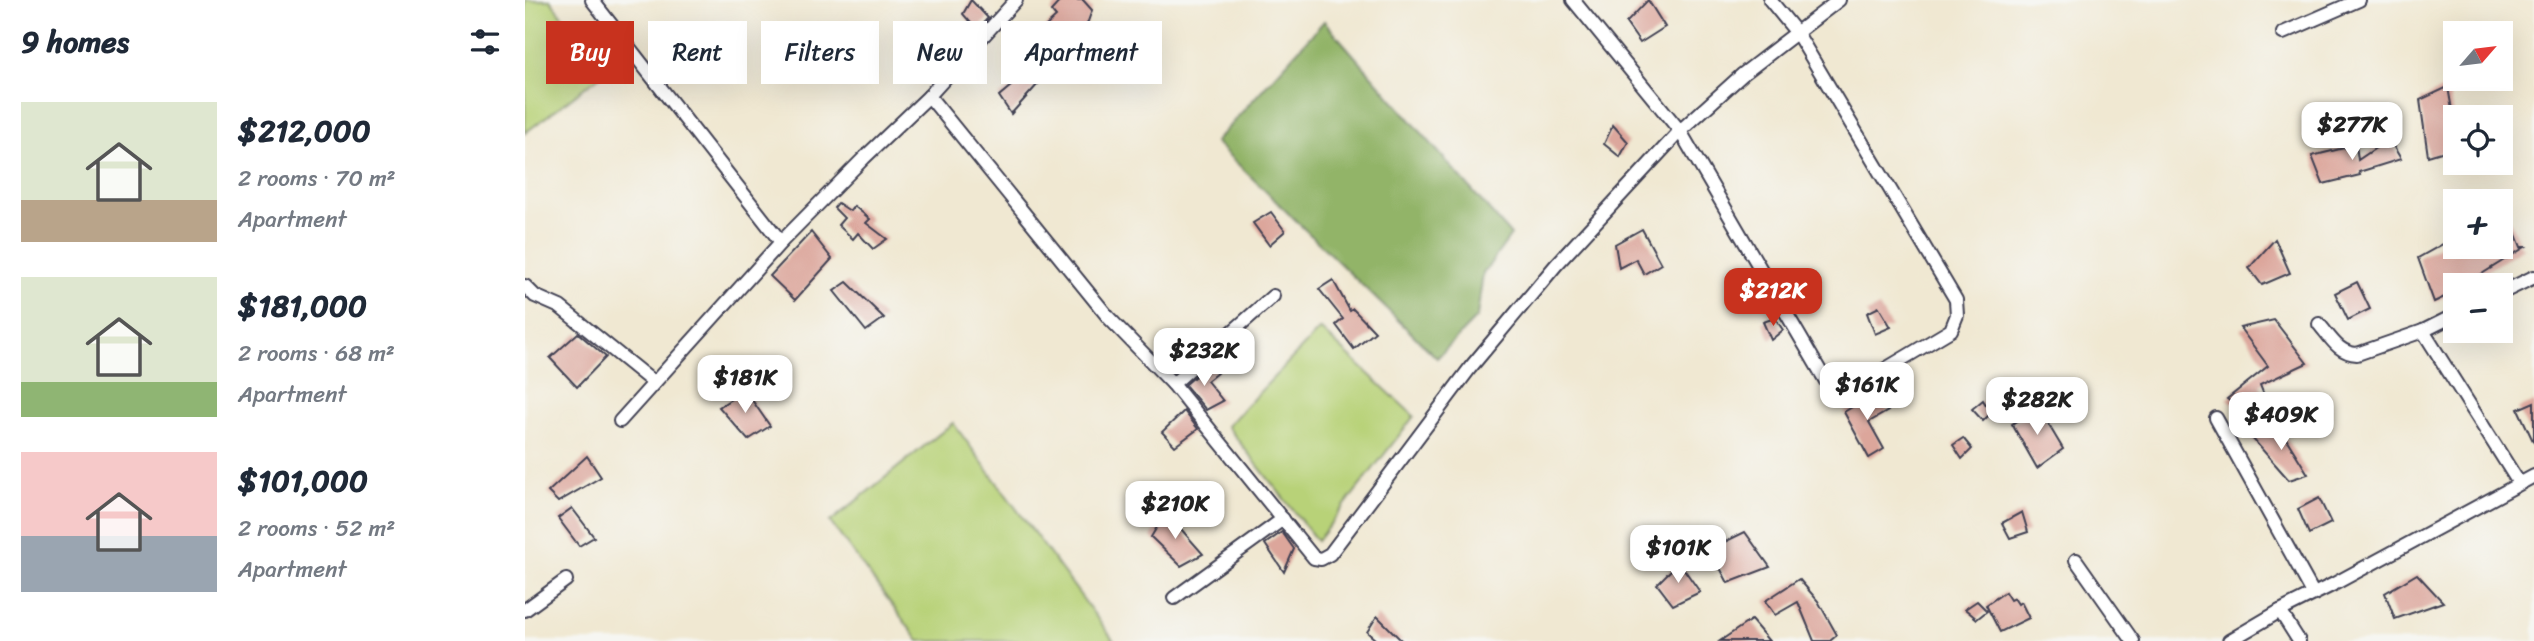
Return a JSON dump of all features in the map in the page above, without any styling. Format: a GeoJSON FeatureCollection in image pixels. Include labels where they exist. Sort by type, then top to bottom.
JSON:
{"type":"FeatureCollection","features":[{"type":"Feature","properties":{"kind":"street"},"geometry":{"type":"LineString","coordinates":[[592,0],[781,242]]}},
{"type":"Feature","properties":{"kind":"street"},"geometry":{"type":"LineString","coordinates":[[620,421],[781,242],[929,96],[1016,0]]}},
{"type":"Feature","properties":{"kind":"street"},"geometry":{"type":"LineString","coordinates":[[1573,0],[1680,131],[1827,383],[1837,389],[1852,389],[1951,330],[1957,315],[1956,300],[1797,33],[1770,0]]}},
{"type":"Feature","properties":{"kind":"street"},"geometry":{"type":"LineString","coordinates":[[929,96],[1109,318],[1173,384],[1314,558],[1321,559],[1330,554],[1470,368],[1556,265],[1680,131],[1743,74],[1839,0]]}},
{"type":"Feature","properties":{"kind":"street"},"geometry":{"type":"LineString","coordinates":[[2283,33],[2359,0]]}},
{"type":"Feature","properties":{"kind":"street"},"geometry":{"type":"LineString","coordinates":[[2513,287],[2534,277]]}},
{"type":"Feature","properties":{"kind":"street"},"geometry":{"type":"LineString","coordinates":[[525,286],[535,296],[560,307],[654,383]]}},
{"type":"Feature","properties":{"kind":"street"},"geometry":{"type":"LineString","coordinates":[[1173,384],[1273,296]]}},
{"type":"Feature","properties":{"kind":"street"},"geometry":{"type":"LineString","coordinates":[[2319,324],[2340,350],[2357,354],[2423,331],[2443,321]]}},
{"type":"Feature","properties":{"kind":"street"},"geometry":{"type":"LineString","coordinates":[[2423,331],[2519,483]]}},
{"type":"Feature","properties":{"kind":"street"},"geometry":{"type":"LineString","coordinates":[[2216,418],[2313,593]]}},
{"type":"Feature","properties":{"kind":"street"},"geometry":{"type":"LineString","coordinates":[[2229,641],[2313,593],[2534,476]]}},
{"type":"Feature","properties":{"kind":"street"},"geometry":{"type":"LineString","coordinates":[[1174,598],[1283,519]]}},
{"type":"Feature","properties":{"kind":"street"},"geometry":{"type":"LineString","coordinates":[[2075,560],[2133,641]]}},
{"type":"Feature","properties":{"kind":"street"},"geometry":{"type":"LineString","coordinates":[[525,610],[566,580]]}},
{"type":"Feature","properties":{"kind":"street"},"geometry":{"type":"LineString","coordinates":[[2280,611],[2299,641]]}},
{"type":"Feature","properties":{"kind":"green space"},"geometry":{"type":"Polygon","coordinates":[[[525,0],[550,0],[566,21],[546,21],[546,84],[589,84],[525,133],[525,0]]]}},
{"type":"Feature","properties":{"kind":"green space"},"geometry":{"type":"Polygon","coordinates":[[[1324,21],[1511,235],[1483,274],[1477,317],[1437,358],[1215,142],[1324,21]]]}},
{"type":"Feature","properties":{"kind":"green space"},"geometry":{"type":"Polygon","coordinates":[[[1320,329],[1414,416],[1317,541],[1227,426],[1320,329]]]}},
{"type":"Feature","properties":{"kind":"green space"},"geometry":{"type":"Polygon","coordinates":[[[953,423],[1114,641],[919,641],[830,522],[953,423]]]}},
{"type":"Feature","properties":{"kind":"building"},"geometry":{"type":"Polygon","coordinates":[[[971,0],[988,18],[985,21],[969,21],[963,14],[971,0]]]}},
{"type":"Feature","properties":{"kind":"building"},"geometry":{"type":"Polygon","coordinates":[[[1061,0],[1083,0],[1092,10],[1088,21],[1052,21],[1056,17],[1051,11],[1061,0]]]}},
{"type":"Feature","properties":{"kind":"building"},"geometry":{"type":"Polygon","coordinates":[[[1648,0],[1665,27],[1640,43],[1626,23],[1648,0]]]}},
{"type":"Feature","properties":{"kind":"building"},"geometry":{"type":"Polygon","coordinates":[[[1013,84],[1038,84],[1011,114],[999,96],[1013,84]]]}},
{"type":"Feature","properties":{"kind":"building"},"geometry":{"type":"Polygon","coordinates":[[[2443,89],[2449,91],[2451,105],[2443,105],[2443,152],[2428,156],[2420,100],[2443,89]]]}},
{"type":"Feature","properties":{"kind":"building"},"geometry":{"type":"Polygon","coordinates":[[[1613,125],[1628,142],[1620,157],[1604,144],[1613,125]]]}},
{"type":"Feature","properties":{"kind":"building"},"geometry":{"type":"Polygon","coordinates":[[[2389,139],[2401,159],[2359,172],[2360,175],[2323,184],[2312,156],[2356,145],[2358,160],[2389,139]]]}},
{"type":"Feature","properties":{"kind":"building"},"geometry":{"type":"Polygon","coordinates":[[[838,203],[850,211],[854,206],[870,219],[866,223],[887,239],[873,249],[858,233],[853,239],[838,225],[844,218],[834,208],[838,203]]]}},
{"type":"Feature","properties":{"kind":"building"},"geometry":{"type":"Polygon","coordinates":[[[1271,212],[1285,231],[1269,245],[1253,223],[1271,212]]]}},
{"type":"Feature","properties":{"kind":"building"},"geometry":{"type":"Polygon","coordinates":[[[2513,227],[2521,247],[2525,247],[2513,254],[2513,227]]]}},
{"type":"Feature","properties":{"kind":"building"},"geometry":{"type":"Polygon","coordinates":[[[1642,229],[1661,264],[1644,274],[1636,259],[1619,268],[1615,244],[1642,229]]]}},
{"type":"Feature","properties":{"kind":"building"},"geometry":{"type":"Polygon","coordinates":[[[811,232],[832,259],[795,300],[770,276],[811,232]]]}},
{"type":"Feature","properties":{"kind":"building"},"geometry":{"type":"Polygon","coordinates":[[[2275,239],[2290,273],[2262,285],[2249,268],[2275,239]]]}},
{"type":"Feature","properties":{"kind":"building"},"geometry":{"type":"Polygon","coordinates":[[[2443,244],[2443,259],[2506,259],[2483,273],[2443,273],[2443,298],[2434,302],[2418,258],[2443,244]]]}},
{"type":"Feature","properties":{"kind":"building"},"geometry":{"type":"Polygon","coordinates":[[[1333,280],[1350,311],[1353,309],[1375,332],[1354,349],[1336,325],[1343,319],[1319,289],[1333,280]]]}},
{"type":"Feature","properties":{"kind":"building"},"geometry":{"type":"Polygon","coordinates":[[[847,282],[884,318],[866,331],[834,291],[847,282]]]}},
{"type":"Feature","properties":{"kind":"building"},"geometry":{"type":"Polygon","coordinates":[[[2357,282],[2370,309],[2348,320],[2335,293],[2357,282]]]}},
{"type":"Feature","properties":{"kind":"building"},"geometry":{"type":"Polygon","coordinates":[[[1879,307],[1891,327],[1875,334],[1867,313],[1879,307]]]}},
{"type":"Feature","properties":{"kind":"building"},"geometry":{"type":"Polygon","coordinates":[[[1775,318],[1783,330],[1771,340],[1763,322],[1775,318]]]}},
{"type":"Feature","properties":{"kind":"building"},"geometry":{"type":"Polygon","coordinates":[[[2274,320],[2307,363],[2260,385],[2266,400],[2244,412],[2227,399],[2268,366],[2240,328],[2274,320]]]}},
{"type":"Feature","properties":{"kind":"building"},"geometry":{"type":"Polygon","coordinates":[[[578,333],[606,357],[577,387],[550,358],[578,333]]]}},
{"type":"Feature","properties":{"kind":"building"},"geometry":{"type":"Polygon","coordinates":[[[1209,364],[1217,373],[1207,381],[1223,401],[1206,410],[1185,385],[1209,364]]]}},
{"type":"Feature","properties":{"kind":"building"},"geometry":{"type":"Polygon","coordinates":[[[745,390],[770,426],[748,440],[719,407],[745,390]]]}},
{"type":"Feature","properties":{"kind":"building"},"geometry":{"type":"Polygon","coordinates":[[[1878,391],[1888,411],[1869,422],[1884,449],[1869,458],[1844,412],[1878,391]]]}},
{"type":"Feature","properties":{"kind":"building"},"geometry":{"type":"Polygon","coordinates":[[[1983,400],[1991,413],[1983,421],[1972,409],[1983,400]]]}},
{"type":"Feature","properties":{"kind":"building"},"geometry":{"type":"Polygon","coordinates":[[[2534,402],[2534,443],[2518,409],[2534,402]]]}},
{"type":"Feature","properties":{"kind":"building"},"geometry":{"type":"Polygon","coordinates":[[[2038,407],[2063,449],[2037,468],[2012,424],[2038,407]]]}},
{"type":"Feature","properties":{"kind":"building"},"geometry":{"type":"Polygon","coordinates":[[[1184,411],[1198,429],[1175,446],[1162,432],[1184,411]]]}},
{"type":"Feature","properties":{"kind":"building"},"geometry":{"type":"Polygon","coordinates":[[[2277,424],[2308,474],[2289,480],[2252,438],[2277,424]]]}},
{"type":"Feature","properties":{"kind":"building"},"geometry":{"type":"Polygon","coordinates":[[[1963,438],[1972,449],[1962,459],[1953,445],[1963,438]]]}},
{"type":"Feature","properties":{"kind":"building"},"geometry":{"type":"Polygon","coordinates":[[[587,456],[601,477],[558,502],[548,492],[587,456]]]}},
{"type":"Feature","properties":{"kind":"building"},"geometry":{"type":"Polygon","coordinates":[[[2319,498],[2331,523],[2309,534],[2298,509],[2319,498]]]}},
{"type":"Feature","properties":{"kind":"building"},"geometry":{"type":"Polygon","coordinates":[[[572,508],[594,537],[579,546],[558,518],[572,508]]]}},
{"type":"Feature","properties":{"kind":"building"},"geometry":{"type":"Polygon","coordinates":[[[1166,512],[1203,554],[1181,566],[1151,537],[1166,512]]]}},
{"type":"Feature","properties":{"kind":"building"},"geometry":{"type":"Polygon","coordinates":[[[2022,512],[2028,532],[2010,538],[2002,523],[2022,512]]]}},
{"type":"Feature","properties":{"kind":"building"},"geometry":{"type":"Polygon","coordinates":[[[1282,532],[1294,549],[1284,572],[1265,544],[1282,532]]]}},
{"type":"Feature","properties":{"kind":"building"},"geometry":{"type":"Polygon","coordinates":[[[1745,532],[1770,567],[1728,583],[1710,549],[1745,532]]]}},
{"type":"Feature","properties":{"kind":"building"},"geometry":{"type":"Polygon","coordinates":[[[1679,562],[1700,592],[1673,605],[1657,584],[1679,562]]]}},
{"type":"Feature","properties":{"kind":"building"},"geometry":{"type":"Polygon","coordinates":[[[2417,574],[2443,602],[2395,619],[2385,593],[2417,574]]]}},
{"type":"Feature","properties":{"kind":"building"},"geometry":{"type":"Polygon","coordinates":[[[1799,579],[1818,601],[1837,635],[1830,641],[1814,641],[1798,602],[1775,615],[1765,601],[1799,579]]]}},
{"type":"Feature","properties":{"kind":"building"},"geometry":{"type":"Polygon","coordinates":[[[2005,592],[2010,600],[2014,598],[2018,604],[2021,602],[2029,618],[2000,632],[1986,605],[2005,592]]]}},
{"type":"Feature","properties":{"kind":"building"},"geometry":{"type":"Polygon","coordinates":[[[1977,601],[1987,611],[1977,619],[1965,609],[1977,601]]]}},
{"type":"Feature","properties":{"kind":"building"},"geometry":{"type":"Polygon","coordinates":[[[1377,616],[1402,641],[1377,641],[1367,632],[1377,616]]]}},
{"type":"Feature","properties":{"kind":"building"},"geometry":{"type":"Polygon","coordinates":[[[1751,620],[1769,641],[1720,641],[1751,620]]]}}]}
